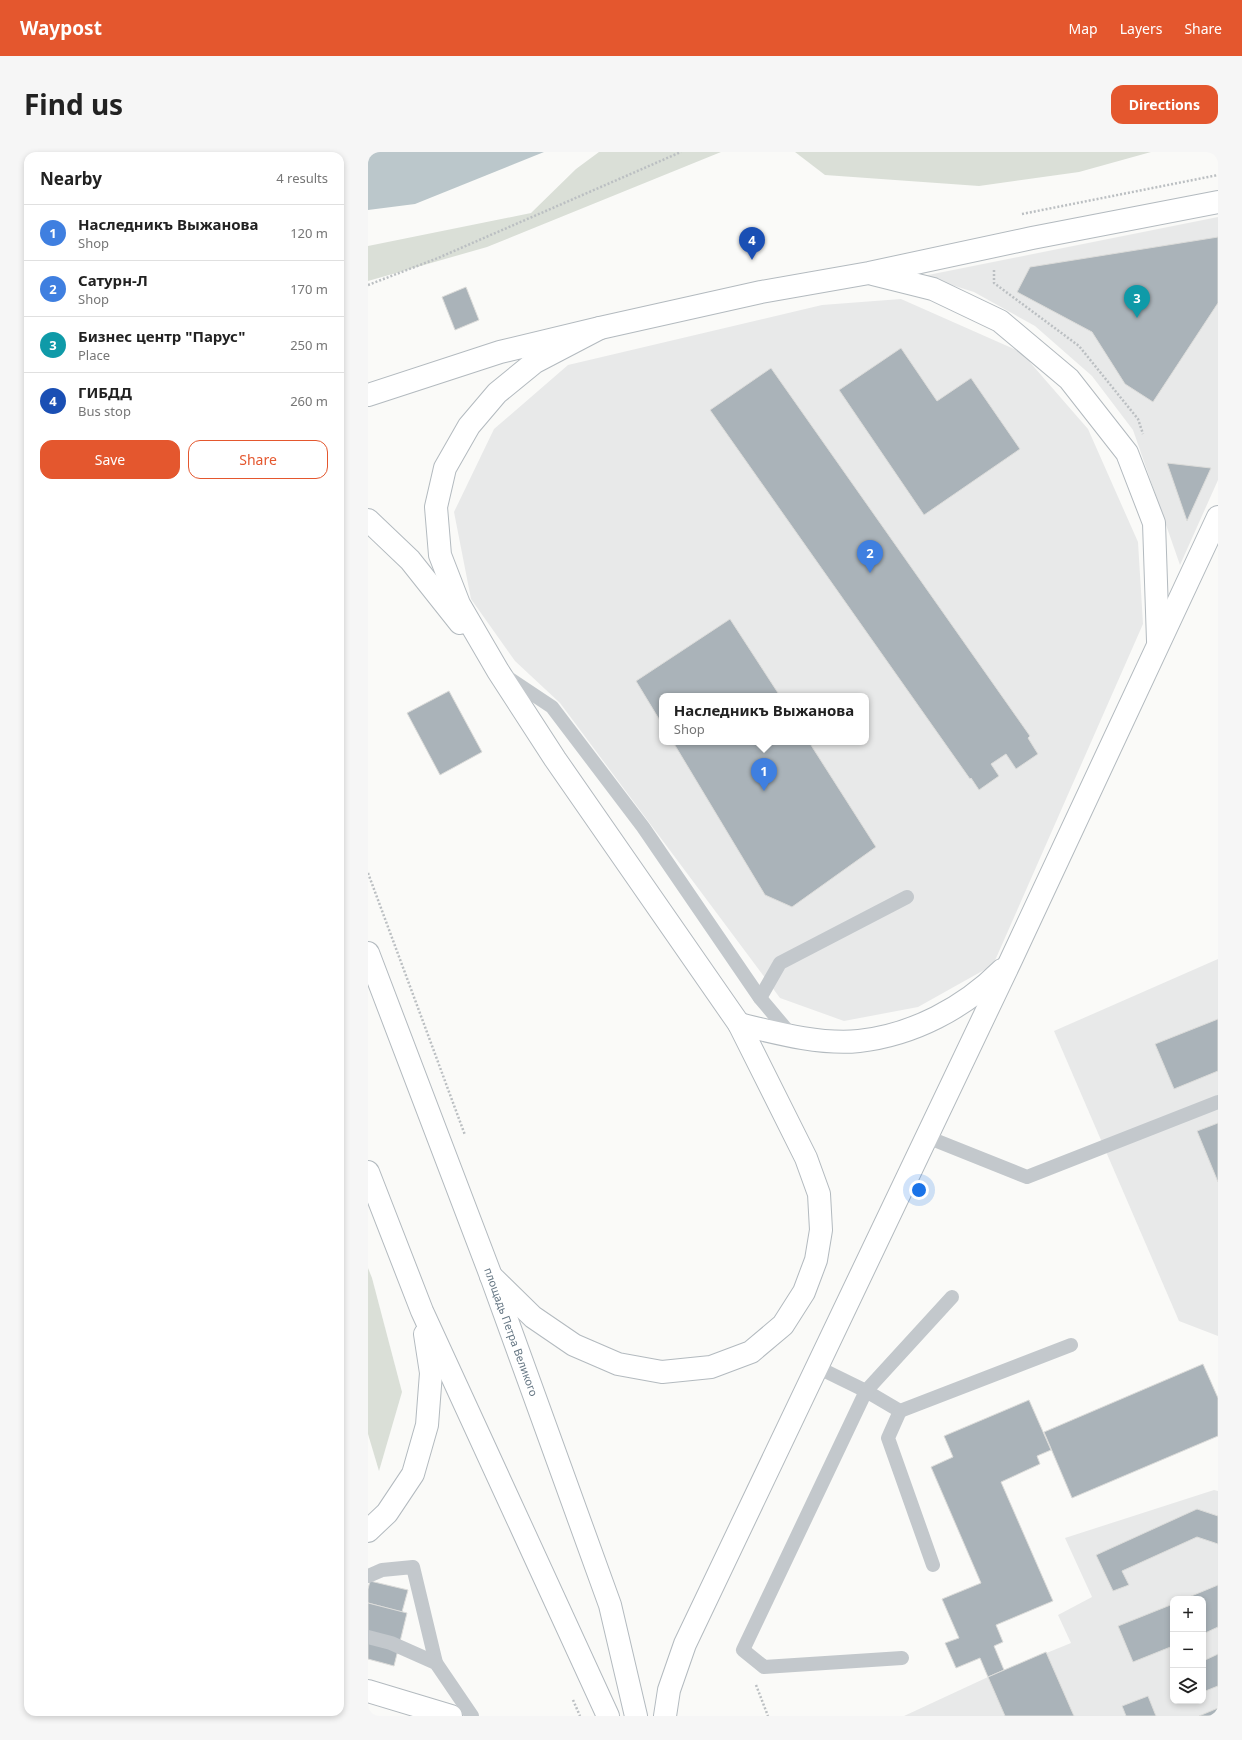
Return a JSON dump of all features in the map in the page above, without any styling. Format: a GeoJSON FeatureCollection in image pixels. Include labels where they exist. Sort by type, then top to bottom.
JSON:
{"type":"FeatureCollection","features":[{"type":"Feature","properties":{"kind":"main road"},"geometry":{"type":"LineString","coordinates":[[368,395],[500,352],[600,328],[761,292],[869,272],[1032,238],[1218,202]]}},
{"type":"Feature","properties":{"kind":"main road"},"geometry":{"type":"LineString","coordinates":[[869,272],[933,289],[1000,321],[1068,379],[1127,453],[1154,523],[1159,646]]}},
{"type":"Feature","properties":{"kind":"main road"},"geometry":{"type":"LineString","coordinates":[[491,1276],[533,1317],[574,1344],[618,1364],[662,1372],[711,1367],[751,1352],[783,1325],[804,1292],[816,1260],[821,1230],[819,1194],[806,1158],[738,1024],[555,759],[498,671],[459,604],[440,555],[436,507],[446,468],[468,426],[497,393],[535,362],[600,328]]}},
{"type":"Feature","properties":{"kind":"main road"},"geometry":{"type":"LineString","coordinates":[[665,1716],[669,1690],[685,1644],[1011,960],[1218,517]]}},
{"type":"Feature","properties":{"kind":"main road"},"geometry":{"type":"LineString","coordinates":[[368,520],[410,560],[498,671]]}},
{"type":"Feature","properties":{"kind":"main road","name":"площадь Петра Великого"},"geometry":{"type":"LineString","coordinates":[[368,953],[491,1276],[610,1605],[636,1716]]}},
{"type":"Feature","properties":{"kind":"main road"},"geometry":{"type":"LineString","coordinates":[[738,1024],[792,1036],[826,1040],[859,1041],[902,1032],[943,1015],[975,994],[1011,960]]}},
{"type":"Feature","properties":{"kind":"main road"},"geometry":{"type":"LineString","coordinates":[[368,1172],[422,1311],[608,1716]]}},
{"type":"Feature","properties":{"kind":"main road"},"geometry":{"type":"LineString","coordinates":[[368,1531],[387,1513],[413,1474],[427,1425],[431,1373],[422,1311]]}},
{"type":"Feature","properties":{"kind":"main road"},"geometry":{"type":"LineString","coordinates":[[368,1691],[451,1716]]}},
{"type":"Feature","properties":{"kind":"lane"},"geometry":{"type":"LineString","coordinates":[[498,671],[552,707],[643,827],[760,998],[792,1036]]}},
{"type":"Feature","properties":{"kind":"lane"},"geometry":{"type":"LineString","coordinates":[[760,998],[780,962],[907,897]]}},
{"type":"Feature","properties":{"kind":"lane"},"geometry":{"type":"LineString","coordinates":[[927,1137],[1027,1177],[1218,1102]]}},
{"type":"Feature","properties":{"kind":"lane"},"geometry":{"type":"LineString","coordinates":[[902,1658],[764,1667],[743,1650],[866,1391],[952,1297]]}},
{"type":"Feature","properties":{"kind":"lane"},"geometry":{"type":"LineString","coordinates":[[933,1565],[888,1438],[900,1411],[1071,1345]]}},
{"type":"Feature","properties":{"kind":"lane"},"geometry":{"type":"LineString","coordinates":[[817,1367],[866,1391],[900,1411]]}},
{"type":"Feature","properties":{"kind":"lane"},"geometry":{"type":"LineString","coordinates":[[368,1576],[382,1570],[413,1567],[436,1663],[472,1716]]}},
{"type":"Feature","properties":{"kind":"lane"},"geometry":{"type":"LineString","coordinates":[[368,1637],[391,1642],[436,1663]]}},
{"type":"Feature","properties":{"kind":"path"},"geometry":{"type":"LineString","coordinates":[[368,285],[438,258],[681,152]]}},
{"type":"Feature","properties":{"kind":"path"},"geometry":{"type":"LineString","coordinates":[[1019,215],[1218,175]]}},
{"type":"Feature","properties":{"kind":"path"},"geometry":{"type":"LineString","coordinates":[[368,873],[466,1140]]}},
{"type":"Feature","properties":{"kind":"shaded area"},"geometry":{"type":"Polygon","coordinates":[[[368,152],[544,152],[415,204],[368,210],[368,152]]]}},
{"type":"Feature","properties":{"kind":"shaded area"},"geometry":{"type":"Polygon","coordinates":[[[599,152],[721,152],[487,247],[368,281],[368,246],[531,213],[576,169],[599,152]]]}},
{"type":"Feature","properties":{"kind":"shaded area"},"geometry":{"type":"Polygon","coordinates":[[[795,152],[1151,152],[1079,172],[979,186],[825,175],[795,152]]]}},
{"type":"Feature","properties":{"kind":"shaded area"},"geometry":{"type":"Polygon","coordinates":[[[1218,217],[1218,480],[1180,565],[1133,430],[1092,376],[1035,326],[974,292],[923,276],[1218,217]]]}},
{"type":"Feature","properties":{"kind":"shaded area"},"geometry":{"type":"Polygon","coordinates":[[[901,299],[1021,352],[1088,429],[1138,542],[1143,624],[993,965],[918,1007],[844,1021],[780,998],[560,703],[515,661],[471,599],[454,512],[494,429],[568,365],[822,305],[901,299]]]}},
{"type":"Feature","properties":{"kind":"shaded area"},"geometry":{"type":"Polygon","coordinates":[[[1218,959],[1218,1336],[1179,1321],[1054,1031],[1218,959]]]}},
{"type":"Feature","properties":{"kind":"shaded area"},"geometry":{"type":"Polygon","coordinates":[[[368,1268],[372,1278],[402,1392],[379,1471],[368,1434],[368,1268]]]}},
{"type":"Feature","properties":{"kind":"shaded area"},"geometry":{"type":"Polygon","coordinates":[[[1214,1490],[1218,1491],[1218,1716],[904,1716],[988,1677],[1071,1643],[1058,1615],[1092,1597],[1065,1538],[1214,1490]]]}},
{"type":"Feature","properties":{"kind":"building"},"geometry":{"type":"Polygon","coordinates":[[[1218,237],[1218,303],[1153,402],[1125,384],[1092,332],[1017,292],[1030,267],[1218,237]]]}},
{"type":"Feature","properties":{"kind":"building"},"geometry":{"type":"Polygon","coordinates":[[[466,287],[479,320],[455,330],[442,297],[466,287]]]}},
{"type":"Feature","properties":{"kind":"building"},"geometry":{"type":"Polygon","coordinates":[[[901,348],[937,401],[971,378],[1020,449],[924,515],[839,390],[901,348]]]}},
{"type":"Feature","properties":{"kind":"building"},"geometry":{"type":"Polygon","coordinates":[[[771,368],[1030,736],[1028,738],[1038,754],[1016,769],[1006,754],[991,764],[999,776],[979,790],[710,410],[771,368]]]}},
{"type":"Feature","properties":{"kind":"building"},"geometry":{"type":"Polygon","coordinates":[[[1167,463],[1211,468],[1187,521],[1167,463]]]}},
{"type":"Feature","properties":{"kind":"building"},"geometry":{"type":"Polygon","coordinates":[[[730,619],[778,693],[659,693],[659,719],[636,681],[730,619]]]}},
{"type":"Feature","properties":{"kind":"building"},"geometry":{"type":"Polygon","coordinates":[[[449,691],[482,752],[440,775],[407,713],[449,691]]]}},
{"type":"Feature","properties":{"kind":"building"},"geometry":{"type":"Polygon","coordinates":[[[675,745],[811,745],[876,847],[792,907],[765,895],[675,745]]]}},
{"type":"Feature","properties":{"kind":"building"},"geometry":{"type":"Polygon","coordinates":[[[1218,1019],[1218,1071],[1174,1089],[1155,1044],[1218,1019]]]}},
{"type":"Feature","properties":{"kind":"building"},"geometry":{"type":"Polygon","coordinates":[[[1218,1123],[1218,1182],[1197,1131],[1218,1123]]]}},
{"type":"Feature","properties":{"kind":"building"},"geometry":{"type":"Polygon","coordinates":[[[1203,1364],[1218,1398],[1218,1436],[1072,1498],[1044,1432],[1203,1364]]]}},
{"type":"Feature","properties":{"kind":"building"},"geometry":{"type":"Polygon","coordinates":[[[1029,1400],[1051,1450],[1037,1456],[1040,1464],[1001,1482],[1053,1601],[996,1625],[1003,1642],[994,1646],[1004,1670],[988,1677],[980,1658],[956,1668],[945,1643],[959,1638],[942,1599],[981,1583],[931,1467],[953,1457],[944,1436],[1029,1400]]]}},
{"type":"Feature","properties":{"kind":"building"},"geometry":{"type":"Polygon","coordinates":[[[1197,1509],[1218,1516],[1218,1544],[1197,1537],[1122,1571],[1129,1585],[1113,1591],[1096,1555],[1197,1509]]]}},
{"type":"Feature","properties":{"kind":"building"},"geometry":{"type":"Polygon","coordinates":[[[370,1581],[408,1590],[402,1612],[368,1603],[368,1589],[370,1581]]]}},
{"type":"Feature","properties":{"kind":"building"},"geometry":{"type":"Polygon","coordinates":[[[1218,1585],[1218,1627],[1206,1633],[1206,1596],[1191,1596],[1218,1585]]]}},
{"type":"Feature","properties":{"kind":"building"},"geometry":{"type":"Polygon","coordinates":[[[368,1603],[407,1613],[394,1666],[368,1659],[368,1603]]]}},
{"type":"Feature","properties":{"kind":"building"},"geometry":{"type":"Polygon","coordinates":[[[1170,1605],[1170,1647],[1133,1662],[1118,1626],[1170,1605]]]}},
{"type":"Feature","properties":{"kind":"building"},"geometry":{"type":"Polygon","coordinates":[[[1046,1652],[1074,1716],[1005,1716],[988,1677],[1046,1652]]]}},
{"type":"Feature","properties":{"kind":"building"},"geometry":{"type":"Polygon","coordinates":[[[1218,1654],[1218,1686],[1206,1691],[1206,1668],[1206,1660],[1218,1654]]]}},
{"type":"Feature","properties":{"kind":"building"},"geometry":{"type":"Polygon","coordinates":[[[1148,1696],[1156,1716],[1126,1716],[1122,1706],[1148,1696]]]}},
{"type":"Feature","properties":{"kind":"building"},"geometry":{"type":"Polygon","coordinates":[[[1218,1708],[1218,1716],[1199,1716],[1218,1708]]]}},
{"type":"Feature","properties":{"kind":"place","name":"ГИБДД"},"geometry":{"type":"Point","coordinates":[752,260]}},
{"type":"Feature","properties":{"kind":"place","name":"Бизнес центр \"Парус\""},"geometry":{"type":"Point","coordinates":[1137,318]}},
{"type":"Feature","properties":{"kind":"place","name":"Сатурн-Л"},"geometry":{"type":"Point","coordinates":[870,573]}},
{"type":"Feature","properties":{"kind":"place","name":"Наследникъ Выжанова"},"geometry":{"type":"Point","coordinates":[764,791]}}]}
